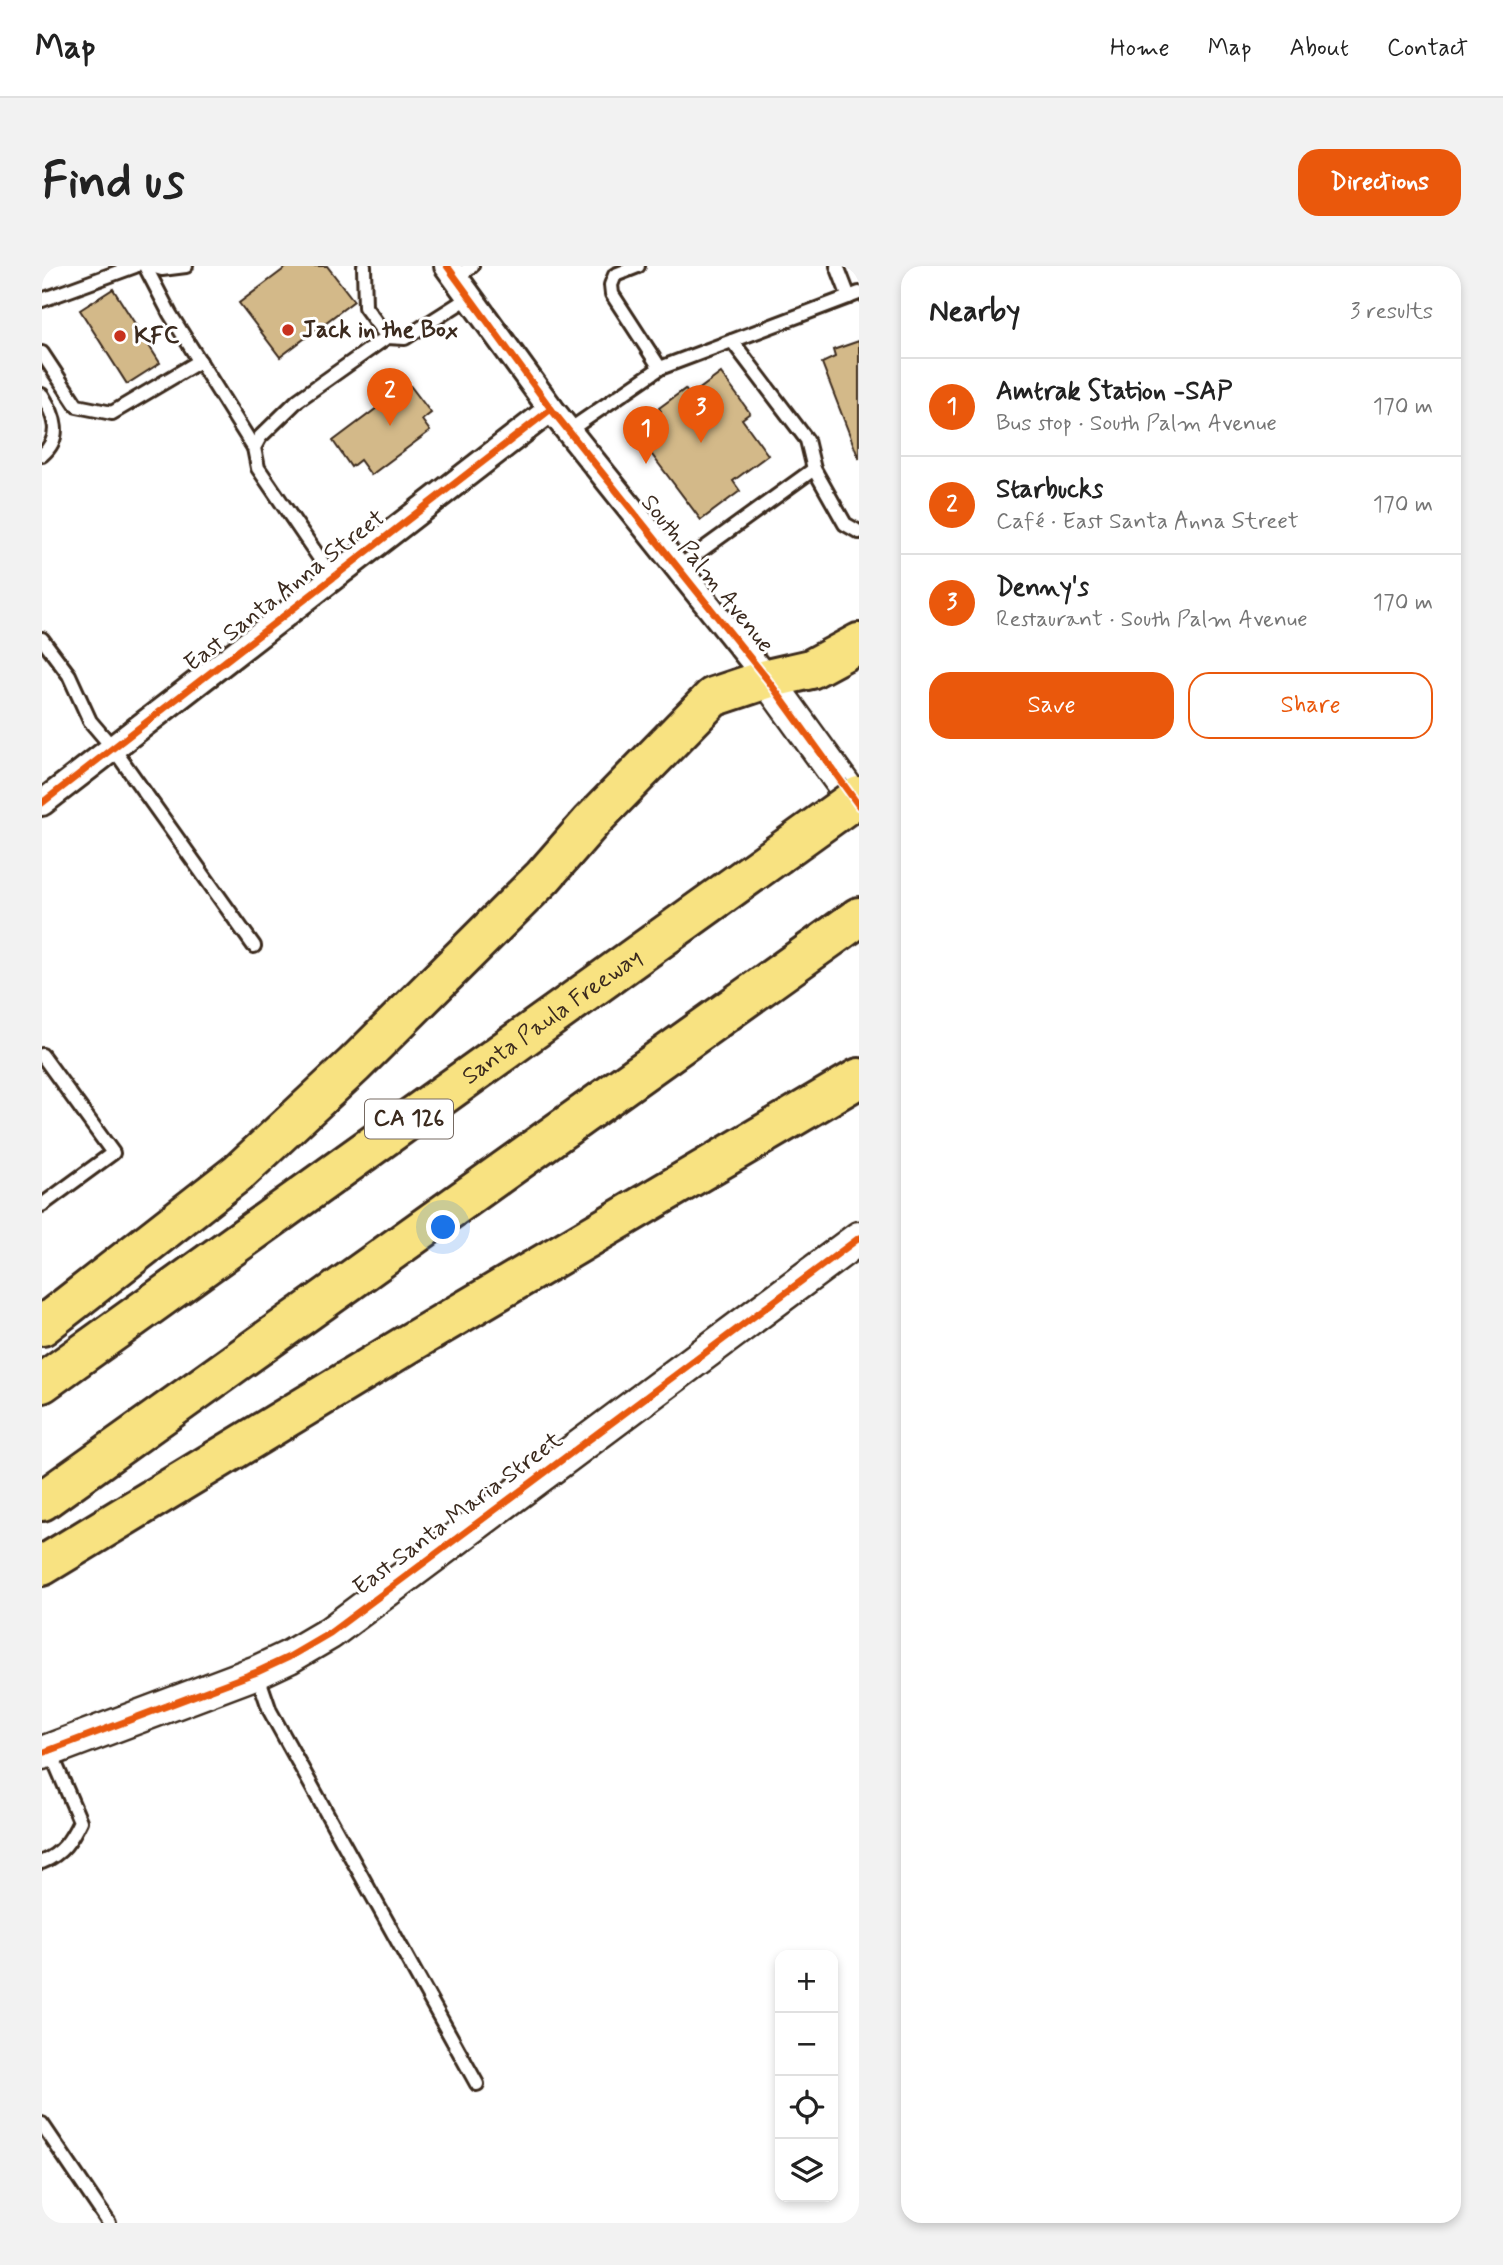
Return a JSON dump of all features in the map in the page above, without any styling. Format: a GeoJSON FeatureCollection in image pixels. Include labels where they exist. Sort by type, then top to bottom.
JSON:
{"type":"FeatureCollection","features":[{"type":"Feature","properties":{"kind":"highway"},"geometry":{"type":"LineString","coordinates":[[42,1325],[239,1172],[354,1065],[542,877],[591,822],[713,697],[767,679],[811,669],[859,643]]}},
{"type":"Feature","properties":{"kind":"highway","name":"Santa Paula Freeway"},"geometry":{"type":"LineString","coordinates":[[42,1383],[859,796]]}},
{"type":"Feature","properties":{"kind":"highway"},"geometry":{"type":"LineString","coordinates":[[42,1501],[859,917]]}},
{"type":"Feature","properties":{"kind":"highway"},"geometry":{"type":"LineString","coordinates":[[42,1566],[408,1344],[859,1078]]}},
{"type":"Feature","properties":{"kind":"street","name":"South Palm Avenue"},"geometry":{"type":"LineString","coordinates":[[461,277],[551,409],[767,679],[859,806]]}},
{"type":"Feature","properties":{"kind":"street","name":"East Santa Anna Street"},"geometry":{"type":"LineString","coordinates":[[42,803],[551,409]]}},
{"type":"Feature","properties":{"kind":"street","name":"East Santa Maria Street"},"geometry":{"type":"LineString","coordinates":[[46,1752],[257,1672],[330,1633],[859,1238]]}},
{"type":"Feature","properties":{"kind":"lane"},"geometry":{"type":"LineString","coordinates":[[42,300],[135,266]]}},
{"type":"Feature","properties":{"kind":"lane"},"geometry":{"type":"LineString","coordinates":[[145,266],[170,314],[254,448],[258,468],[333,578]]}},
{"type":"Feature","properties":{"kind":"lane"},"geometry":{"type":"LineString","coordinates":[[152,266],[162,269],[186,266]]}},
{"type":"Feature","properties":{"kind":"lane"},"geometry":{"type":"LineString","coordinates":[[365,266],[365,307],[387,337]]}},
{"type":"Feature","properties":{"kind":"lane"},"geometry":{"type":"LineString","coordinates":[[638,266],[615,275],[611,285],[612,294],[660,368]]}},
{"type":"Feature","properties":{"kind":"lane"},"geometry":{"type":"LineString","coordinates":[[568,431],[660,368],[854,295],[837,266]]}},
{"type":"Feature","properties":{"kind":"lane"},"geometry":{"type":"LineString","coordinates":[[254,448],[260,437],[298,400],[387,337],[405,338],[461,277]]}},
{"type":"Feature","properties":{"kind":"lane"},"geometry":{"type":"LineString","coordinates":[[732,341],[807,440],[814,469],[845,524],[859,532]]}},
{"type":"Feature","properties":{"kind":"lane"},"geometry":{"type":"LineString","coordinates":[[42,352],[77,406],[112,413],[200,361]]}},
{"type":"Feature","properties":{"kind":"lane"},"geometry":{"type":"LineString","coordinates":[[42,395],[52,411],[56,426],[53,442],[42,455]]}},
{"type":"Feature","properties":{"kind":"lane"},"geometry":{"type":"LineString","coordinates":[[677,568],[814,469]]}},
{"type":"Feature","properties":{"kind":"lane"},"geometry":{"type":"LineString","coordinates":[[42,639],[69,675],[90,722],[113,748],[254,946]]}},
{"type":"Feature","properties":{"kind":"lane"},"geometry":{"type":"LineString","coordinates":[[42,1055],[113,1153],[42,1205]]}},
{"type":"Feature","properties":{"kind":"lane"},"geometry":{"type":"LineString","coordinates":[[257,1672],[270,1711],[477,2084]]}},
{"type":"Feature","properties":{"kind":"lane"},"geometry":{"type":"LineString","coordinates":[[42,1862],[55,1857],[71,1840],[80,1821],[46,1752]]}},
{"type":"Feature","properties":{"kind":"lane"},"geometry":{"type":"LineString","coordinates":[[42,2124],[109,2223]]}},
{"type":"Feature","properties":{"kind":"building","name":"Jack in the Box"},"geometry":{"type":"Polygon","coordinates":[[[288,266],[327,266],[354,301],[280,357],[239,303],[288,266]]]}},
{"type":"Feature","properties":{"kind":"building","name":"KFC"},"geometry":{"type":"Polygon","coordinates":[[[113,289],[160,363],[127,384],[80,310],[113,289]]]}},
{"type":"Feature","properties":{"kind":"building"},"geometry":{"type":"Polygon","coordinates":[[[859,341],[859,459],[822,363],[835,357],[833,350],[859,341]]]}},
{"type":"Feature","properties":{"kind":"building"},"geometry":{"type":"Polygon","coordinates":[[[721,373],[750,413],[742,419],[768,455],[733,481],[740,491],[701,520],[634,431],[685,389],[690,396],[721,373]]]}},
{"type":"Feature","properties":{"kind":"building"},"geometry":{"type":"Polygon","coordinates":[[[409,384],[431,413],[422,420],[430,431],[371,475],[360,460],[351,467],[333,441],[409,384]]]}},
{"type":"Feature","properties":{"kind":"cycle path"},"geometry":{"type":"LineString","coordinates":[[447,266],[551,409],[767,679],[859,806]]}},
{"type":"Feature","properties":{"kind":"cycle path"},"geometry":{"type":"LineString","coordinates":[[42,803],[551,409]]}},
{"type":"Feature","properties":{"kind":"cycle path"},"geometry":{"type":"LineString","coordinates":[[42,1753],[257,1672],[330,1633],[859,1238]]}},
{"type":"Feature","properties":{"kind":"place","name":"Jack in the Box"},"geometry":{"type":"Point","coordinates":[288,330]}},
{"type":"Feature","properties":{"kind":"place","name":"KFC"},"geometry":{"type":"Point","coordinates":[120,336]}},
{"type":"Feature","properties":{"kind":"place","name":"Starbucks"},"geometry":{"type":"Point","coordinates":[390,426]}},
{"type":"Feature","properties":{"kind":"place","name":"Denny's"},"geometry":{"type":"Point","coordinates":[701,443]}},
{"type":"Feature","properties":{"kind":"place","name":"Amtrak Station -SAP"},"geometry":{"type":"Point","coordinates":[646,464]}}]}
